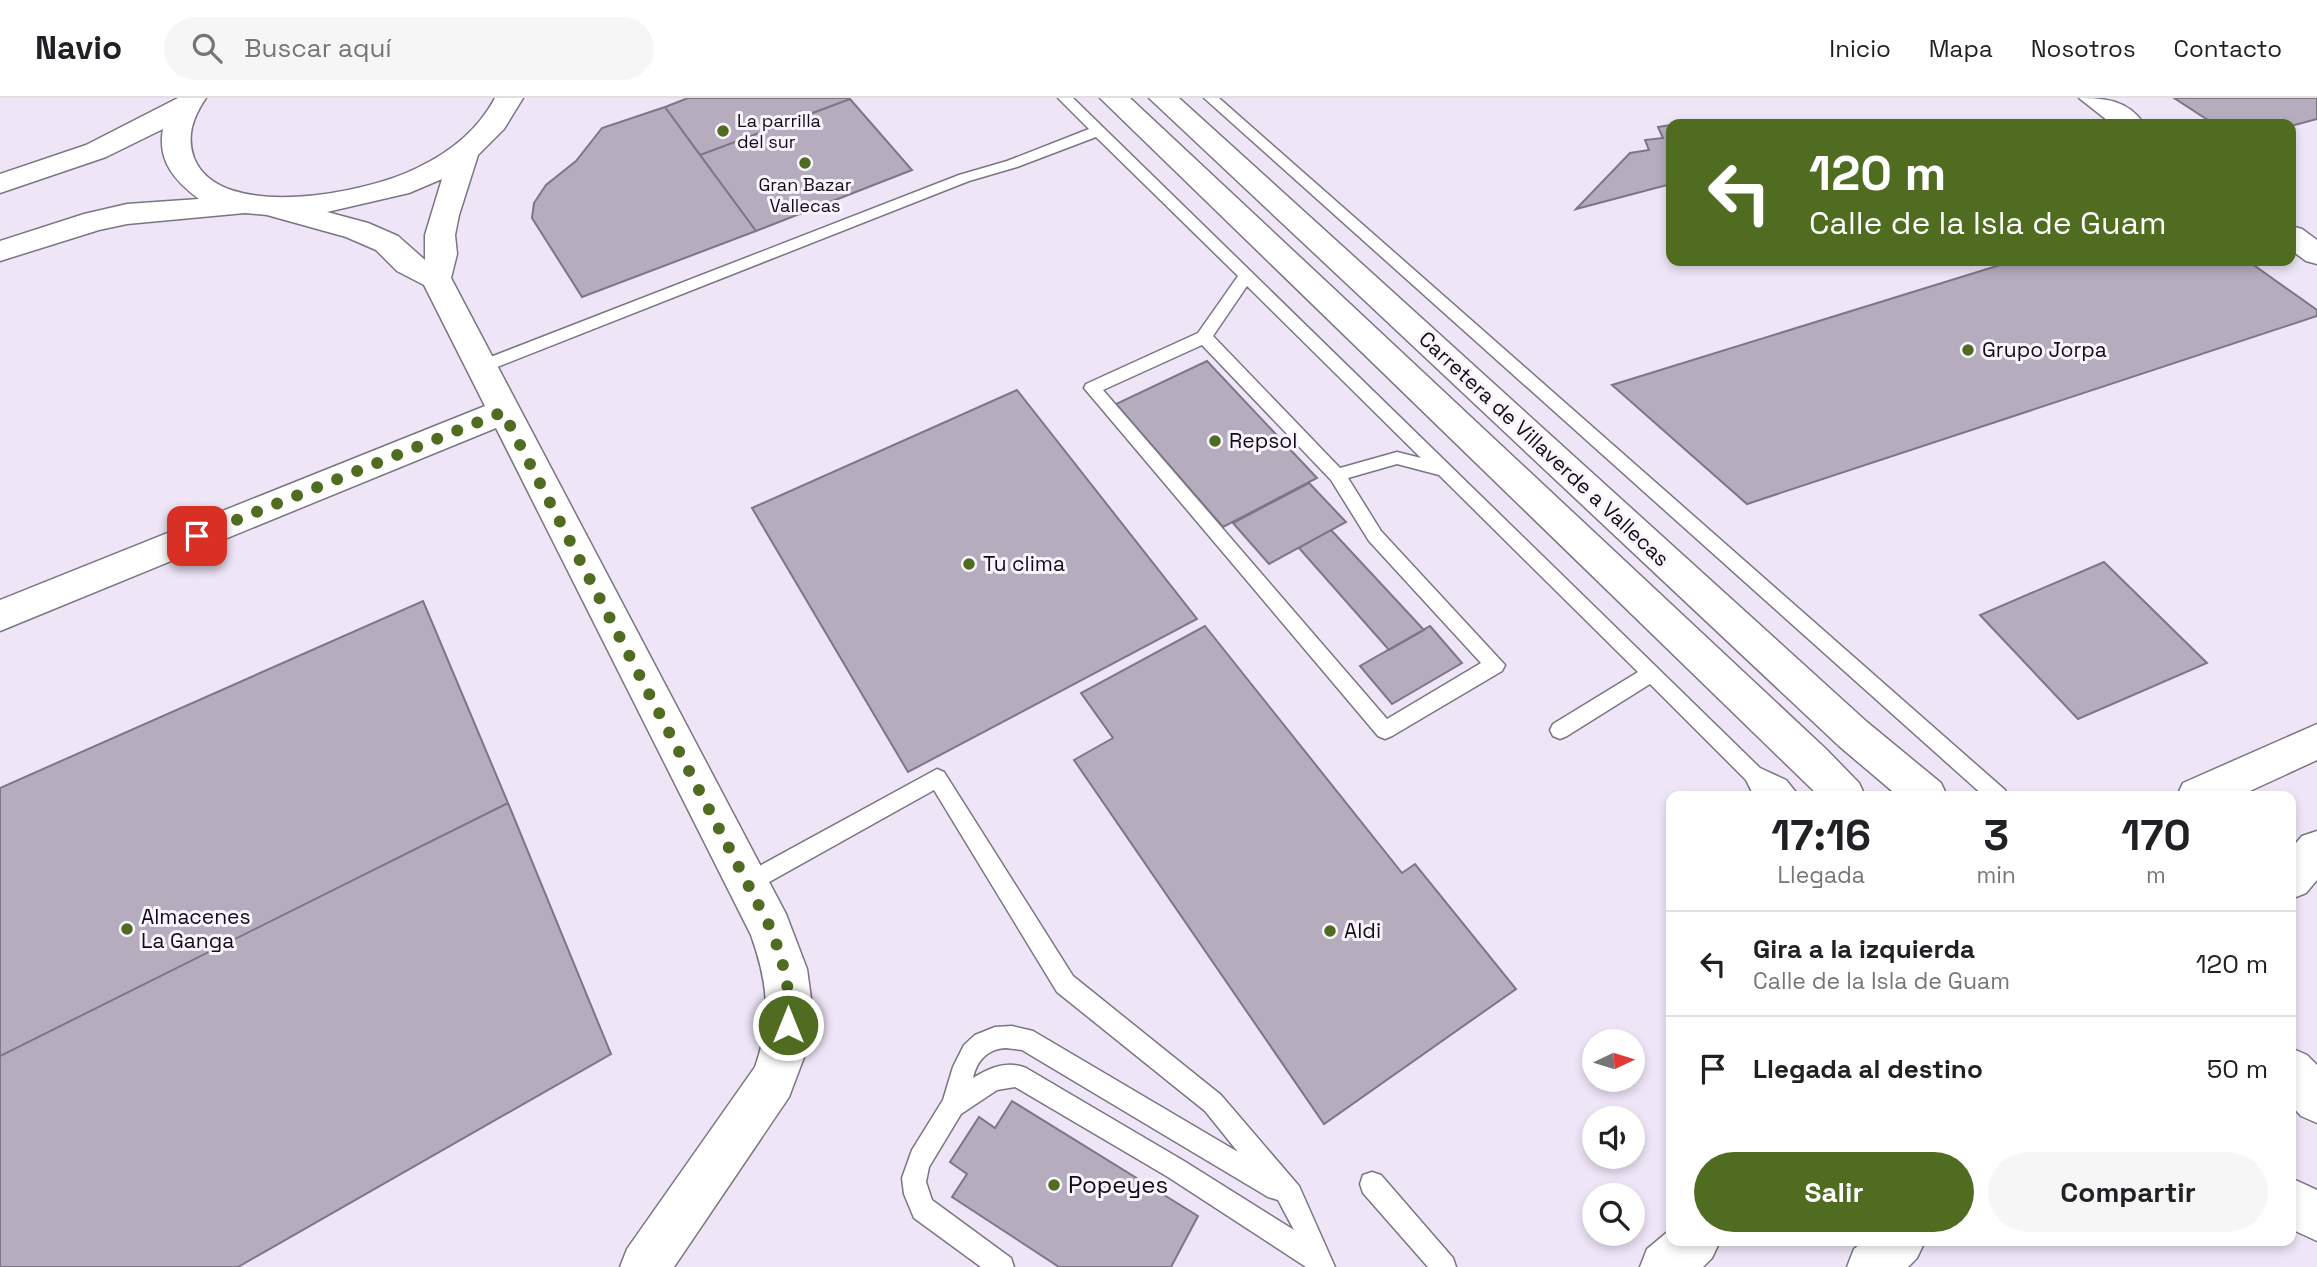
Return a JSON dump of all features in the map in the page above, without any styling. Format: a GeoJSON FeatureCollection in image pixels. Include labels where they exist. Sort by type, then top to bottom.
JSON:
{"type":"FeatureCollection","features":[{"type":"Feature","properties":{"kind":"street"},"geometry":{"type":"LineString","coordinates":[[0,251],[94,221],[152,210],[322,205],[375,195],[424,176],[466,152],[500,119],[509,98]]}},
{"type":"Feature","properties":{"kind":"street","name":"Carretera de Villaverde a Vallecas"},"geometry":{"type":"LineString","coordinates":[[1114,98],[1813,762],[1840,791]]}},
{"type":"Feature","properties":{"kind":"street","name":"Carretera de Villaverde a Vallecas"},"geometry":{"type":"LineString","coordinates":[[1163,98],[1853,734],[1921,791]]}},
{"type":"Feature","properties":{"kind":"street"},"geometry":{"type":"LineString","coordinates":[[2093,98],[2123,119]]}},
{"type":"Feature","properties":{"kind":"street"},"geometry":{"type":"LineString","coordinates":[[0,184],[96,151],[189,102]]}},
{"type":"Feature","properties":{"kind":"street"},"geometry":{"type":"LineString","coordinates":[[189,102],[175,134],[177,159],[193,180],[216,197],[357,230],[387,243],[408,264],[436,278],[771,929],[785,969],[790,1006],[786,1044],[767,1091],[645,1267]]}},
{"type":"Feature","properties":{"kind":"street"},"geometry":{"type":"LineString","coordinates":[[436,278],[442,254],[440,235],[444,215],[466,152]]}},
{"type":"Feature","properties":{"kind":"street"},"geometry":{"type":"LineString","coordinates":[[2296,239],[2317,254]]}},
{"type":"Feature","properties":{"kind":"street"},"geometry":{"type":"LineString","coordinates":[[0,616],[503,412]]}},
{"type":"Feature","properties":{"kind":"street"},"geometry":{"type":"LineString","coordinates":[[2208,791],[2317,741]]}},
{"type":"Feature","properties":{"kind":"street"},"geometry":{"type":"LineString","coordinates":[[2296,873],[2317,850]]}},
{"type":"Feature","properties":{"kind":"street"},"geometry":{"type":"LineString","coordinates":[[2296,1077],[2317,1100]]}},
{"type":"Feature","properties":{"kind":"street"},"geometry":{"type":"LineString","coordinates":[[2296,1205],[2317,1217]]}},
{"type":"Feature","properties":{"kind":"street"},"geometry":{"type":"LineString","coordinates":[[1665,1267],[1689,1246]]}},
{"type":"Feature","properties":{"kind":"street"},"geometry":{"type":"LineString","coordinates":[[1872,1267],[1895,1246]]}},
{"type":"Feature","properties":{"kind":"lane"},"geometry":{"type":"LineString","coordinates":[[1065,98],[1652,673],[1753,774],[1762,791]]}},
{"type":"Feature","properties":{"kind":"lane"},"geometry":{"type":"LineString","coordinates":[[1211,98],[1992,791]]}},
{"type":"Feature","properties":{"kind":"lane"},"geometry":{"type":"LineString","coordinates":[[481,367],[964,178],[1012,164],[1098,131]]}},
{"type":"Feature","properties":{"kind":"lane"},"geometry":{"type":"LineString","coordinates":[[1204,337],[1337,475],[1376,536],[1495,665],[1385,730],[1092,388],[1204,337],[1246,276]]}},
{"type":"Feature","properties":{"kind":"lane"},"geometry":{"type":"LineString","coordinates":[[1337,475],[1397,458],[1445,470]]}},
{"type":"Feature","properties":{"kind":"lane"},"geometry":{"type":"LineString","coordinates":[[1560,730],[1652,673]]}},
{"type":"Feature","properties":{"kind":"lane"},"geometry":{"type":"LineString","coordinates":[[1753,774],[1784,791]]}},
{"type":"Feature","properties":{"kind":"lane"},"geometry":{"type":"LineString","coordinates":[[748,883],[937,778],[1065,984],[1213,1103],[1290,1195],[1321,1264]]}},
{"type":"Feature","properties":{"kind":"lane"},"geometry":{"type":"LineString","coordinates":[[1002,1267],[923,1209],[915,1196],[914,1179],[918,1164],[953,1106],[964,1064],[977,1047],[992,1038],[1008,1036],[1025,1039],[1290,1195]]}},
{"type":"Feature","properties":{"kind":"lane"},"geometry":{"type":"LineString","coordinates":[[953,1106],[993,1078],[1006,1074],[1018,1076],[1176,1169],[1321,1264]]}},
{"type":"Feature","properties":{"kind":"lane"},"geometry":{"type":"LineString","coordinates":[[1372,1184],[1444,1267]]}},
{"type":"Feature","properties":{"kind":"building","name":"La parrilla del sur"},"geometry":{"type":"Polygon","coordinates":[[[688,98],[850,99],[700,155],[665,107],[688,98]]]}},
{"type":"Feature","properties":{"kind":"building"},"geometry":{"type":"Polygon","coordinates":[[[2174,98],[2317,98],[2317,119],[2296,125],[2296,119],[2206,119],[2174,98]]]}},
{"type":"Feature","properties":{"kind":"building","name":"Gran Bazar Vallecas"},"geometry":{"type":"Polygon","coordinates":[[[850,99],[912,170],[756,231],[700,155],[850,99]]]}},
{"type":"Feature","properties":{"kind":"building"},"geometry":{"type":"Polygon","coordinates":[[[665,107],[756,231],[582,297],[532,218],[534,203],[546,185],[576,161],[602,128],[665,107]]]}},
{"type":"Feature","properties":{"kind":"building"},"geometry":{"type":"Polygon","coordinates":[[[1666,126],[1666,185],[1576,209],[1630,153],[1649,150],[1645,140],[1663,138],[1658,127],[1666,126]]]}},
{"type":"Feature","properties":{"kind":"building","name":"Grupo Jorpa"},"geometry":{"type":"Polygon","coordinates":[[[1997,266],[2255,266],[2317,310],[2317,316],[1747,504],[1612,385],[1997,266]]]}},
{"type":"Feature","properties":{"kind":"building","name":"Repsol"},"geometry":{"type":"Polygon","coordinates":[[[1207,361],[1317,478],[1223,527],[1116,404],[1207,361]]]}},
{"type":"Feature","properties":{"kind":"building","name":"Tu clima"},"geometry":{"type":"Polygon","coordinates":[[[1017,390],[1197,619],[908,772],[752,508],[1017,390]]]}},
{"type":"Feature","properties":{"kind":"building"},"geometry":{"type":"Polygon","coordinates":[[[1309,483],[1346,522],[1269,564],[1233,523],[1309,483]]]}},
{"type":"Feature","properties":{"kind":"building"},"geometry":{"type":"Polygon","coordinates":[[[1331,530],[1424,630],[1389,650],[1299,548],[1331,530]]]}},
{"type":"Feature","properties":{"kind":"building"},"geometry":{"type":"Polygon","coordinates":[[[2104,562],[2207,663],[2078,719],[1980,615],[2104,562]]]}},
{"type":"Feature","properties":{"kind":"building","name":"Almacenes La Ganga"},"geometry":{"type":"Polygon","coordinates":[[[423,601],[508,803],[0,1056],[0,788],[423,601]]]}},
{"type":"Feature","properties":{"kind":"building","name":"Aldi"},"geometry":{"type":"Polygon","coordinates":[[[1205,626],[1402,873],[1415,864],[1516,989],[1324,1124],[1074,760],[1113,738],[1081,693],[1205,626]]]}},
{"type":"Feature","properties":{"kind":"building"},"geometry":{"type":"Polygon","coordinates":[[[1430,626],[1462,663],[1392,704],[1360,666],[1430,626]]]}},
{"type":"Feature","properties":{"kind":"building"},"geometry":{"type":"Polygon","coordinates":[[[508,803],[611,1054],[238,1267],[0,1267],[0,1056],[508,803]]]}},
{"type":"Feature","properties":{"kind":"building","name":"Popeyes"},"geometry":{"type":"Polygon","coordinates":[[[1012,1101],[1198,1216],[1171,1267],[1059,1267],[952,1197],[967,1174],[950,1162],[979,1117],[995,1128],[1012,1101]]]}},
{"type":"Feature","properties":{"kind":"place","name":"La parrilla del sur"},"geometry":{"type":"Point","coordinates":[723,131]}},
{"type":"Feature","properties":{"kind":"place","name":"Gran Bazar Vallecas"},"geometry":{"type":"Point","coordinates":[805,163]}},
{"type":"Feature","properties":{"kind":"place","name":"Grupo Jorpa"},"geometry":{"type":"Point","coordinates":[1968,350]}},
{"type":"Feature","properties":{"kind":"place","name":"Repsol"},"geometry":{"type":"Point","coordinates":[1215,441]}},
{"type":"Feature","properties":{"kind":"place","name":"Tu clima"},"geometry":{"type":"Point","coordinates":[969,564]}},
{"type":"Feature","properties":{"kind":"place","name":"Almacenes La Ganga"},"geometry":{"type":"Point","coordinates":[127,929]}},
{"type":"Feature","properties":{"kind":"place","name":"Aldi"},"geometry":{"type":"Point","coordinates":[1330,931]}},
{"type":"Feature","properties":{"kind":"place","name":"Popeyes"},"geometry":{"type":"Point","coordinates":[1054,1185]}},
{"type":"Feature","properties":{"kind":"route"},"geometry":{"type":"LineString","coordinates":[[197,536],[503,412],[771,929],[785,969],[790,1006],[788,1025]]}}]}
